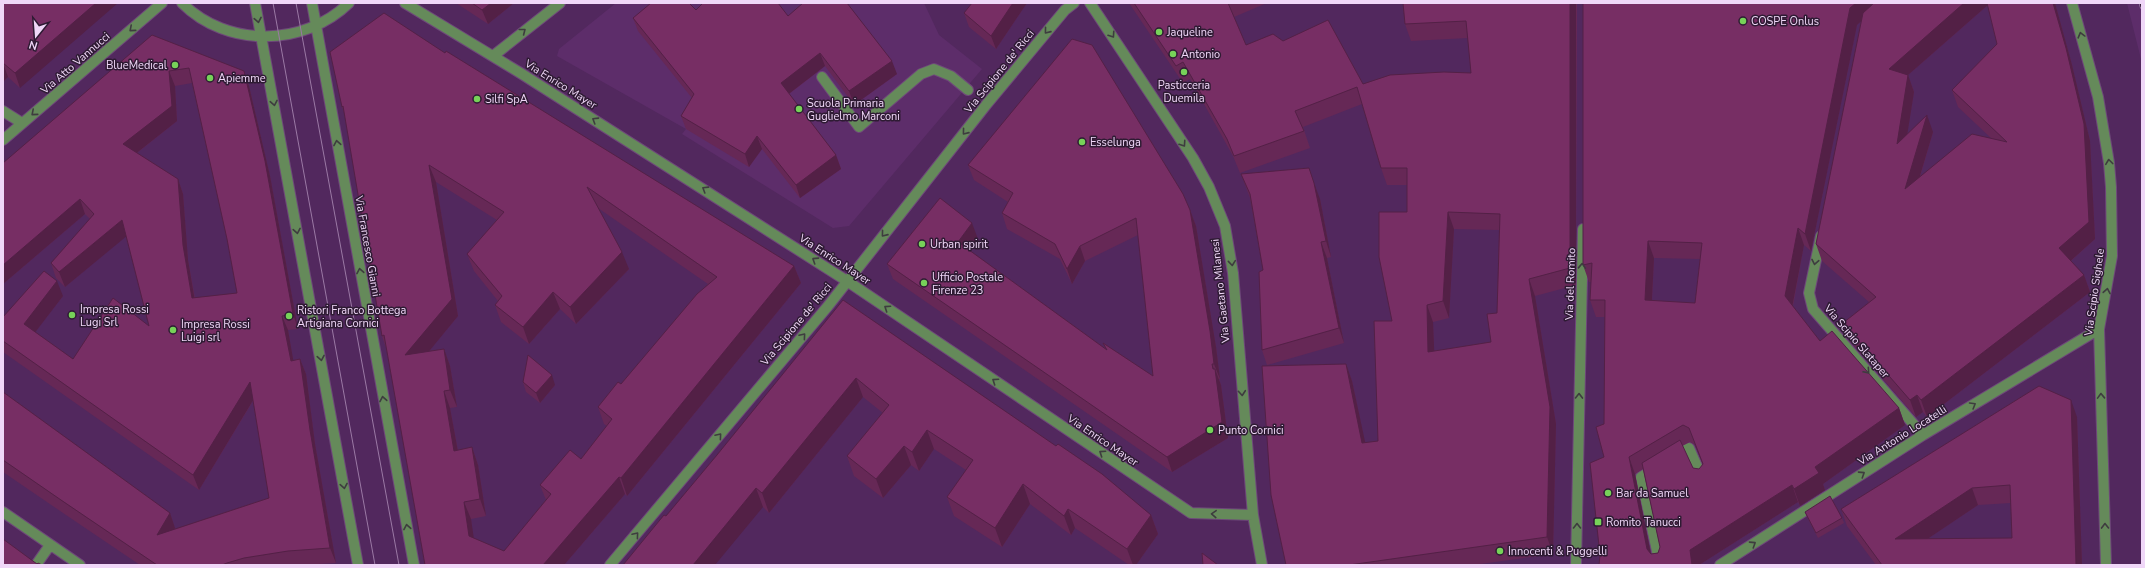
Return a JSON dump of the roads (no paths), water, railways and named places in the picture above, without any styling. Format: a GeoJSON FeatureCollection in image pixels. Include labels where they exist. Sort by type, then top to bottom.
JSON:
{"type":"FeatureCollection","features":[{"type":"Feature","properties":{"kind":"street","name":"Via Atto Vannucci"},"geometry":{"type":"LineString","coordinates":[[3,140],[162,3]]}},
{"type":"Feature","properties":{"kind":"street"},"geometry":{"type":"LineString","coordinates":[[182,3],[198,16],[213,25],[232,32],[261,37],[279,36],[302,31],[333,16],[349,3]]}},
{"type":"Feature","properties":{"kind":"street"},"geometry":{"type":"LineString","coordinates":[[255,3],[358,565]]}},
{"type":"Feature","properties":{"kind":"street","name":"Via Francesco Gianni"},"geometry":{"type":"LineString","coordinates":[[312,3],[414,565]]}},
{"type":"Feature","properties":{"kind":"street","name":"Via Enrico Mayer"},"geometry":{"type":"LineString","coordinates":[[405,3],[493,56],[847,281],[1191,513],[1253,515]]}},
{"type":"Feature","properties":{"kind":"street"},"geometry":{"type":"LineString","coordinates":[[493,56],[560,3]]}},
{"type":"Feature","properties":{"kind":"street","name":"Via Scipione de' Ricci"},"geometry":{"type":"LineString","coordinates":[[610,565],[847,281],[986,105],[1065,10],[1074,3]]}},
{"type":"Feature","properties":{"kind":"street","name":"Via Gaetano Milanesi"},"geometry":{"type":"LineString","coordinates":[[1090,3],[1193,158],[1213,194],[1224,226],[1232,273],[1253,515],[1262,565]]}},
{"type":"Feature","properties":{"kind":"street","name":"Via Scipio Sighele"},"geometry":{"type":"LineString","coordinates":[[2072,3],[2098,97],[2109,163],[2113,224],[2112,256],[2099,329],[2106,565]]}},
{"type":"Feature","properties":{"kind":"street"},"geometry":{"type":"LineString","coordinates":[[822,77],[859,127],[916,78],[934,69],[951,76],[968,90]]}},
{"type":"Feature","properties":{"kind":"street"},"geometry":{"type":"LineString","coordinates":[[3,112],[22,123]]}},
{"type":"Feature","properties":{"kind":"street","name":"Via del Romito"},"geometry":{"type":"LineString","coordinates":[[1576,565],[1584,222]]}},
{"type":"Feature","properties":{"kind":"street","name":"Via Scipio Slataper"},"geometry":{"type":"LineString","coordinates":[[1823,224],[1809,293],[1813,309],[1923,435]]}},
{"type":"Feature","properties":{"kind":"street","name":"Via Antonio Locatelli"},"geometry":{"type":"LineString","coordinates":[[1720,565],[1923,435],[2099,329]]}},
{"type":"Feature","properties":{"kind":"street"},"geometry":{"type":"LineString","coordinates":[[1660,565],[1641,477],[1689,448],[1703,480]]}},
{"type":"Feature","properties":{"kind":"street"},"geometry":{"type":"LineString","coordinates":[[3,512],[80,565]]}},
{"type":"Feature","properties":{"kind":"street"},"geometry":{"type":"LineString","coordinates":[[36,565],[50,545]]}},
{"type":"Feature","properties":{"kind":"tram line"},"geometry":{"type":"LineString","coordinates":[[273,3],[375,565]]}},
{"type":"Feature","properties":{"kind":"tram line"},"geometry":{"type":"LineString","coordinates":[[296,3],[399,565]]}},
{"type":"Feature","properties":{"kind":"railway"},"geometry":{"type":"LineString","coordinates":[[2141,3],[2142,7]]}},
{"type":"Feature","properties":{"kind":"place","name":"COSPE Onlus"},"geometry":{"type":"Point","coordinates":[1743,21]}},
{"type":"Feature","properties":{"kind":"place","name":"Jaqueline"},"geometry":{"type":"Point","coordinates":[1159,32]}},
{"type":"Feature","properties":{"kind":"place","name":"Antonio"},"geometry":{"type":"Point","coordinates":[1173,54]}},
{"type":"Feature","properties":{"kind":"place","name":"BlueMedical"},"geometry":{"type":"Point","coordinates":[175,65]}},
{"type":"Feature","properties":{"kind":"place","name":"Pasticceria Duemila"},"geometry":{"type":"Point","coordinates":[1184,72]}},
{"type":"Feature","properties":{"kind":"place","name":"Apiemme"},"geometry":{"type":"Point","coordinates":[210,78]}},
{"type":"Feature","properties":{"kind":"place","name":"Silfi SpA"},"geometry":{"type":"Point","coordinates":[477,99]}},
{"type":"Feature","properties":{"kind":"place","name":"Scuola Primaria Guglielmo Marconi"},"geometry":{"type":"Point","coordinates":[799,109]}},
{"type":"Feature","properties":{"kind":"place","name":"Esselunga"},"geometry":{"type":"Point","coordinates":[1082,142]}},
{"type":"Feature","properties":{"kind":"place","name":"Urban spirit"},"geometry":{"type":"Point","coordinates":[922,244]}},
{"type":"Feature","properties":{"kind":"place","name":"Ufficio Postale Firenze 23"},"geometry":{"type":"Point","coordinates":[924,283]}},
{"type":"Feature","properties":{"kind":"place","name":"Impresa Rossi Lugi Srl"},"geometry":{"type":"Point","coordinates":[72,315]}},
{"type":"Feature","properties":{"kind":"place","name":"Ristori Franco Bottega Artigiana Cornici"},"geometry":{"type":"Point","coordinates":[289,316]}},
{"type":"Feature","properties":{"kind":"place","name":"Impresa Rossi Luigi srl"},"geometry":{"type":"Point","coordinates":[173,330]}},
{"type":"Feature","properties":{"kind":"place","name":"Punto Cornici"},"geometry":{"type":"Point","coordinates":[1210,430]}},
{"type":"Feature","properties":{"kind":"place","name":"Bar da Samuel"},"geometry":{"type":"Point","coordinates":[1608,493]}},
{"type":"Feature","properties":{"kind":"place","name":"Romito Tanucci"},"geometry":{"type":"Point","coordinates":[1598,522]}},
{"type":"Feature","properties":{"kind":"place","name":"Innocenti & Puggelli"},"geometry":{"type":"Point","coordinates":[1500,551]}}]}
